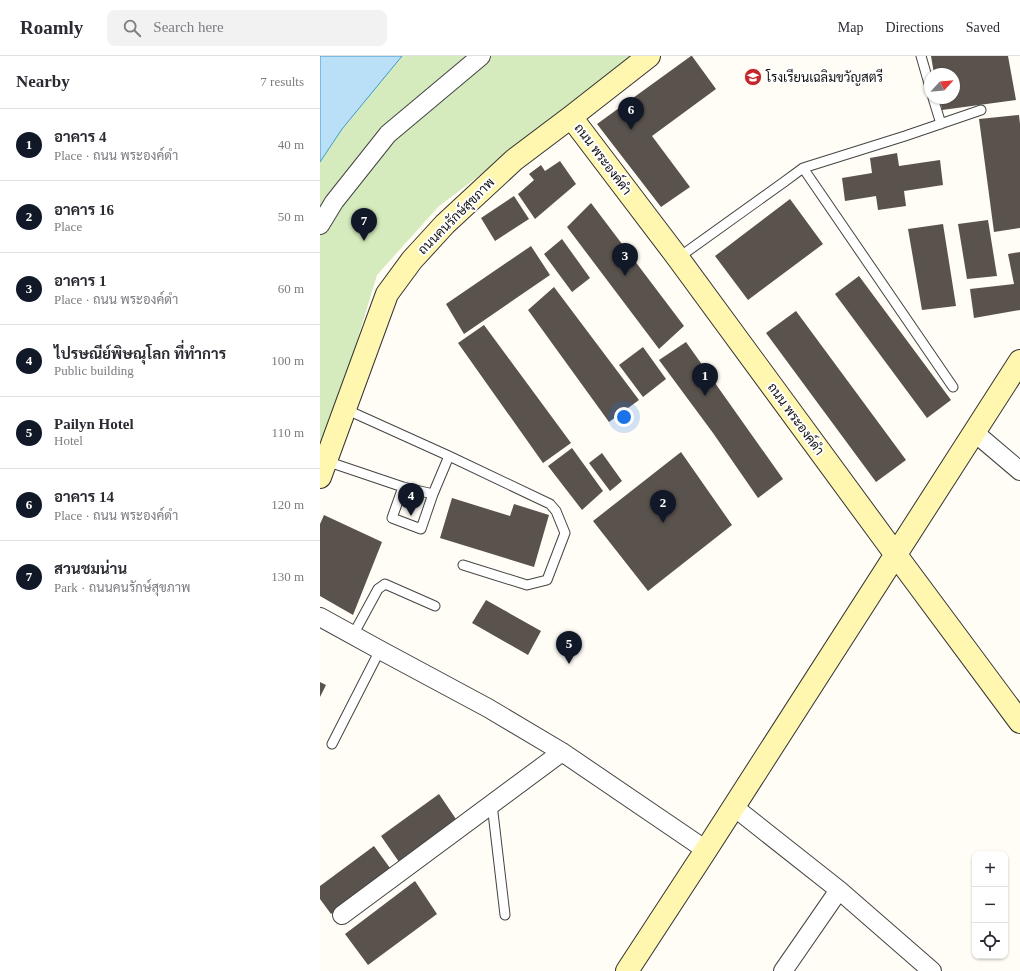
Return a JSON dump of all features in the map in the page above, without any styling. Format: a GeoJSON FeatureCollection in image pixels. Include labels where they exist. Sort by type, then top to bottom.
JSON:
{"type":"FeatureCollection","features":[{"type":"Feature","properties":{"kind":"street"},"geometry":{"type":"LineString","coordinates":[[320,225],[334,202],[388,134],[482,56]]}},
{"type":"Feature","properties":{"kind":"street","name":"ถนนคนรักษ์สุขภาพ"},"geometry":{"type":"LineString","coordinates":[[323,469],[353,413],[387,294],[412,260],[445,224],[514,160],[649,56]]}},
{"type":"Feature","properties":{"kind":"street","name":"ถนน พระองค์ดำ"},"geometry":{"type":"LineString","coordinates":[[571,117],[678,258],[1020,722]]}},
{"type":"Feature","properties":{"kind":"street"},"geometry":{"type":"LineString","coordinates":[[627,971],[1020,361]]}},
{"type":"Feature","properties":{"kind":"street"},"geometry":{"type":"LineString","coordinates":[[974,432],[1020,471]]}},
{"type":"Feature","properties":{"kind":"street"},"geometry":{"type":"LineString","coordinates":[[320,617],[488,708],[562,752],[706,850]]}},
{"type":"Feature","properties":{"kind":"street"},"geometry":{"type":"LineString","coordinates":[[342,915],[562,752]]}},
{"type":"Feature","properties":{"kind":"street"},"geometry":{"type":"LineString","coordinates":[[734,807],[839,890],[932,971]]}},
{"type":"Feature","properties":{"kind":"street"},"geometry":{"type":"LineString","coordinates":[[783,971],[839,890]]}},
{"type":"Feature","properties":{"kind":"lane"},"geometry":{"type":"LineString","coordinates":[[921,56],[924,68]]}},
{"type":"Feature","properties":{"kind":"lane"},"geometry":{"type":"LineString","coordinates":[[935,104],[941,124]]}},
{"type":"Feature","properties":{"kind":"lane"},"geometry":{"type":"LineString","coordinates":[[678,258],[803,168],[981,110]]}},
{"type":"Feature","properties":{"kind":"lane"},"geometry":{"type":"LineString","coordinates":[[803,168],[952,387]]}},
{"type":"Feature","properties":{"kind":"lane"},"geometry":{"type":"LineString","coordinates":[[353,413],[449,456],[550,504],[556,511],[565,533],[547,580],[527,585],[463,565]]}},
{"type":"Feature","properties":{"kind":"lane"},"geometry":{"type":"LineString","coordinates":[[403,487],[392,518],[421,529],[433,494],[449,456]]}},
{"type":"Feature","properties":{"kind":"lane"},"geometry":{"type":"LineString","coordinates":[[323,469],[347,468],[403,487],[433,494]]}},
{"type":"Feature","properties":{"kind":"lane"},"geometry":{"type":"LineString","coordinates":[[353,635],[378,589],[385,584],[435,606]]}},
{"type":"Feature","properties":{"kind":"lane"},"geometry":{"type":"LineString","coordinates":[[332,744],[380,650]]}},
{"type":"Feature","properties":{"kind":"lane"},"geometry":{"type":"LineString","coordinates":[[492,804],[505,915]]}},
{"type":"Feature","properties":{"kind":"green space"},"geometry":{"type":"Polygon","coordinates":[[[402,56],[642,56],[527,139],[438,207],[377,275],[320,463],[320,162],[342,129],[402,56]]]}},
{"type":"Feature","properties":{"kind":"water"},"geometry":{"type":"Polygon","coordinates":[[[320,56],[402,56],[342,129],[320,162],[320,56]]]}},
{"type":"Feature","properties":{"kind":"building"},"geometry":{"type":"Polygon","coordinates":[[[691,56],[716,89],[652,136],[690,187],[661,207],[597,124],[691,56]]]}},
{"type":"Feature","properties":{"kind":"building"},"geometry":{"type":"Polygon","coordinates":[[[931,56],[1008,56],[1016,100],[942,110],[941,104],[960,104],[960,68],[933,68],[931,56]]]}},
{"type":"Feature","properties":{"kind":"building"},"geometry":{"type":"Polygon","coordinates":[[[1019,115],[1020,228],[994,232],[979,119],[1019,115]]]}},
{"type":"Feature","properties":{"kind":"building"},"geometry":{"type":"Polygon","coordinates":[[[897,153],[899,166],[940,160],[943,185],[904,191],[906,206],[878,210],[876,196],[845,201],[842,178],[872,173],[870,158],[897,153]]]}},
{"type":"Feature","properties":{"kind":"building"},"geometry":{"type":"Polygon","coordinates":[[[560,161],[576,184],[535,219],[518,194],[534,180],[529,174],[541,165],[545,171],[560,161]]]}},
{"type":"Feature","properties":{"kind":"building"},"geometry":{"type":"Polygon","coordinates":[[[514,196],[529,219],[495,241],[481,218],[514,196]]]}},
{"type":"Feature","properties":{"kind":"building"},"geometry":{"type":"Polygon","coordinates":[[[790,199],[823,244],[748,300],[715,256],[790,199]]]}},
{"type":"Feature","properties":{"kind":"building"},"geometry":{"type":"Polygon","coordinates":[[[591,203],[684,326],[659,349],[567,227],[591,203]]]}},
{"type":"Feature","properties":{"kind":"building"},"geometry":{"type":"Polygon","coordinates":[[[988,220],[997,276],[967,279],[958,224],[988,220]]]}},
{"type":"Feature","properties":{"kind":"building"},"geometry":{"type":"Polygon","coordinates":[[[943,224],[956,306],[922,310],[908,229],[943,224]]]}},
{"type":"Feature","properties":{"kind":"building"},"geometry":{"type":"Polygon","coordinates":[[[562,239],[590,278],[572,292],[544,254],[562,239]]]}},
{"type":"Feature","properties":{"kind":"building"},"geometry":{"type":"Polygon","coordinates":[[[531,246],[550,275],[464,334],[446,304],[531,246]]]}},
{"type":"Feature","properties":{"kind":"building"},"geometry":{"type":"Polygon","coordinates":[[[1020,252],[1020,310],[974,318],[970,289],[1014,284],[1008,254],[1020,252]]]}},
{"type":"Feature","properties":{"kind":"building"},"geometry":{"type":"Polygon","coordinates":[[[859,276],[951,400],[927,418],[835,294],[859,276]]]}},
{"type":"Feature","properties":{"kind":"building"},"geometry":{"type":"Polygon","coordinates":[[[554,287],[639,400],[609,422],[528,310],[554,287]]]}},
{"type":"Feature","properties":{"kind":"building"},"geometry":{"type":"Polygon","coordinates":[[[796,311],[906,460],[876,482],[766,333],[796,311]]]}},
{"type":"Feature","properties":{"kind":"building"},"geometry":{"type":"Polygon","coordinates":[[[484,325],[571,443],[543,463],[458,343],[484,325]]]}},
{"type":"Feature","properties":{"kind":"building"},"geometry":{"type":"Polygon","coordinates":[[[686,342],[783,479],[758,498],[713,433],[659,360],[686,342]]]}},
{"type":"Feature","properties":{"kind":"building"},"geometry":{"type":"Polygon","coordinates":[[[643,347],[666,379],[643,397],[619,365],[643,347]]]}},
{"type":"Feature","properties":{"kind":"building"},"geometry":{"type":"Polygon","coordinates":[[[572,448],[603,491],[582,510],[548,466],[572,448]]]}},
{"type":"Feature","properties":{"kind":"building"},"geometry":{"type":"Polygon","coordinates":[[[681,452],[732,525],[648,591],[593,521],[681,452]]]}},
{"type":"Feature","properties":{"kind":"building"},"geometry":{"type":"Polygon","coordinates":[[[602,453],[622,481],[610,491],[589,463],[602,453]]]}},
{"type":"Feature","properties":{"kind":"building"},"geometry":{"type":"Polygon","coordinates":[[[452,498],[510,516],[514,504],[549,515],[534,567],[440,538],[452,498]]]}},
{"type":"Feature","properties":{"kind":"building"},"geometry":{"type":"Polygon","coordinates":[[[324,515],[382,542],[353,615],[320,596],[320,524],[324,515]]]}},
{"type":"Feature","properties":{"kind":"building"},"geometry":{"type":"Polygon","coordinates":[[[486,600],[541,631],[528,655],[472,623],[486,600]]]}},
{"type":"Feature","properties":{"kind":"building"},"geometry":{"type":"Polygon","coordinates":[[[320,682],[326,685],[320,697],[320,682]]]}},
{"type":"Feature","properties":{"kind":"building"},"geometry":{"type":"Polygon","coordinates":[[[439,794],[458,822],[399,862],[381,836],[439,794]]]}},
{"type":"Feature","properties":{"kind":"building"},"geometry":{"type":"Polygon","coordinates":[[[374,846],[390,868],[331,914],[320,899],[320,886],[374,846]]]}},
{"type":"Feature","properties":{"kind":"building"},"geometry":{"type":"Polygon","coordinates":[[[415,881],[437,914],[368,965],[345,934],[415,881]]]}},
{"type":"Feature","properties":{"kind":"place","name":"โรงเรียนเฉลิมขวัญสตรี"},"geometry":{"type":"Point","coordinates":[753,77]}},
{"type":"Feature","properties":{"kind":"place","name":"อาคาร 14"},"geometry":{"type":"Point","coordinates":[631,130]}},
{"type":"Feature","properties":{"kind":"place","name":"สวนชมน่าน"},"geometry":{"type":"Point","coordinates":[364,241]}},
{"type":"Feature","properties":{"kind":"place","name":"อาคาร 1"},"geometry":{"type":"Point","coordinates":[625,276]}},
{"type":"Feature","properties":{"kind":"place","name":"อาคาร 4"},"geometry":{"type":"Point","coordinates":[705,396]}},
{"type":"Feature","properties":{"kind":"place","name":"ไปรษณีย์พิษณุโลก ที่ทำการ"},"geometry":{"type":"Point","coordinates":[411,516]}},
{"type":"Feature","properties":{"kind":"place","name":"อาคาร 16"},"geometry":{"type":"Point","coordinates":[663,523]}},
{"type":"Feature","properties":{"kind":"place","name":"Pailyn Hotel"},"geometry":{"type":"Point","coordinates":[569,664]}}]}
